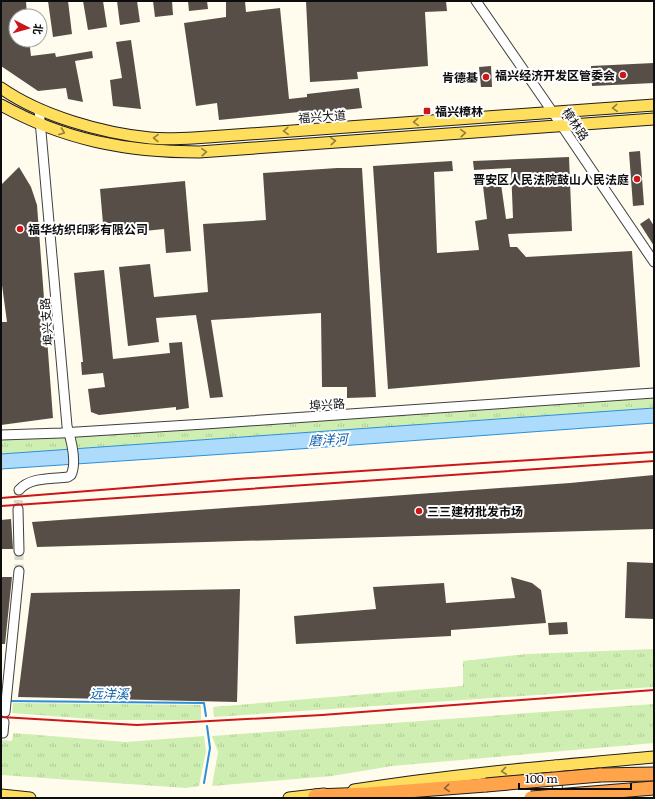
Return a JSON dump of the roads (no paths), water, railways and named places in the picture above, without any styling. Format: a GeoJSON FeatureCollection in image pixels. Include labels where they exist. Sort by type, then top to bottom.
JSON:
{"type":"FeatureCollection","features":[{"type":"Feature","properties":{"kind":"highway"},"geometry":{"type":"LineString","coordinates":[[315,796],[368,794],[600,775],[654,774]]}},
{"type":"Feature","properties":{"kind":"highway"},"geometry":{"type":"LineString","coordinates":[[531,798],[654,788]]}},
{"type":"Feature","properties":{"kind":"main road","name":"福兴大道"},"geometry":{"type":"LineString","coordinates":[[1,88],[39,109],[78,123],[120,134],[171,139],[654,105]]}},
{"type":"Feature","properties":{"kind":"main road"},"geometry":{"type":"LineString","coordinates":[[1,105],[69,135],[108,145],[150,151],[181,152],[199,152],[363,139],[561,126],[654,118]]}},
{"type":"Feature","properties":{"kind":"main road"},"geometry":{"type":"LineString","coordinates":[[289,798],[315,796],[418,780],[556,765],[654,757]]}},
{"type":"Feature","properties":{"kind":"main road"},"geometry":{"type":"LineString","coordinates":[[1,795],[30,798]]}},
{"type":"Feature","properties":{"kind":"street","name":"樟林路"},"geometry":{"type":"LineString","coordinates":[[476,1],[654,262]]}},
{"type":"Feature","properties":{"kind":"street","name":"埠兴支路"},"geometry":{"type":"LineString","coordinates":[[19,490],[30,481],[68,477],[71,475],[74,468],[66,412],[39,109]]}},
{"type":"Feature","properties":{"kind":"street","name":"埠兴路"},"geometry":{"type":"LineString","coordinates":[[1,435],[69,433],[654,393]]}},
{"type":"Feature","properties":{"kind":"street"},"geometry":{"type":"LineString","coordinates":[[18,509],[19,551]]}},
{"type":"Feature","properties":{"kind":"street"},"geometry":{"type":"LineString","coordinates":[[5,712],[20,571]]}},
{"type":"Feature","properties":{"kind":"street"},"geometry":{"type":"LineString","coordinates":[[2,732],[4,722]]}},
{"type":"Feature","properties":{"kind":"street"},"geometry":{"type":"LineString","coordinates":[[556,765],[558,798]]}},
{"type":"Feature","properties":{"kind":"water","name":"磨洋河"},"geometry":{"type":"Polygon","coordinates":[[[654,408],[654,423],[1,469],[1,454],[654,408]]]}},
{"type":"Feature","properties":{"kind":"waterway","name":"远洋溪"},"geometry":{"type":"LineString","coordinates":[[8,701],[204,703],[206,716]]}},
{"type":"Feature","properties":{"kind":"waterway","name":"远洋溪"},"geometry":{"type":"LineString","coordinates":[[204,783],[210,748],[207,726]]}},
{"type":"Feature","properties":{"kind":"tunnel"},"geometry":{"type":"LineString","coordinates":[[18,509],[19,490]]}},
{"type":"Feature","properties":{"kind":"tunnel"},"geometry":{"type":"LineString","coordinates":[[19,551],[19,571]]}},
{"type":"Feature","properties":{"kind":"railway"},"geometry":{"type":"LineString","coordinates":[[1,498],[237,479],[654,452]]}},
{"type":"Feature","properties":{"kind":"railway"},"geometry":{"type":"LineString","coordinates":[[1,506],[654,461]]}},
{"type":"Feature","properties":{"kind":"railway"},"geometry":{"type":"LineString","coordinates":[[1,717],[137,725],[322,715],[654,690]]}},
{"type":"Feature","properties":{"kind":"place","name":"福兴经济开发区管委会"},"geometry":{"type":"Point","coordinates":[623,75]}},
{"type":"Feature","properties":{"kind":"place","name":"肯德基"},"geometry":{"type":"Point","coordinates":[486,77]}},
{"type":"Feature","properties":{"kind":"place","name":"福兴樟林"},"geometry":{"type":"Point","coordinates":[427,111]}},
{"type":"Feature","properties":{"kind":"place","name":"晋安区人民法院鼓山人民法庭"},"geometry":{"type":"Point","coordinates":[637,179]}},
{"type":"Feature","properties":{"kind":"place","name":"福华纺织印彩有限公司"},"geometry":{"type":"Point","coordinates":[20,229]}},
{"type":"Feature","properties":{"kind":"place","name":"三三建材批发市场"},"geometry":{"type":"Point","coordinates":[419,511]}}]}
